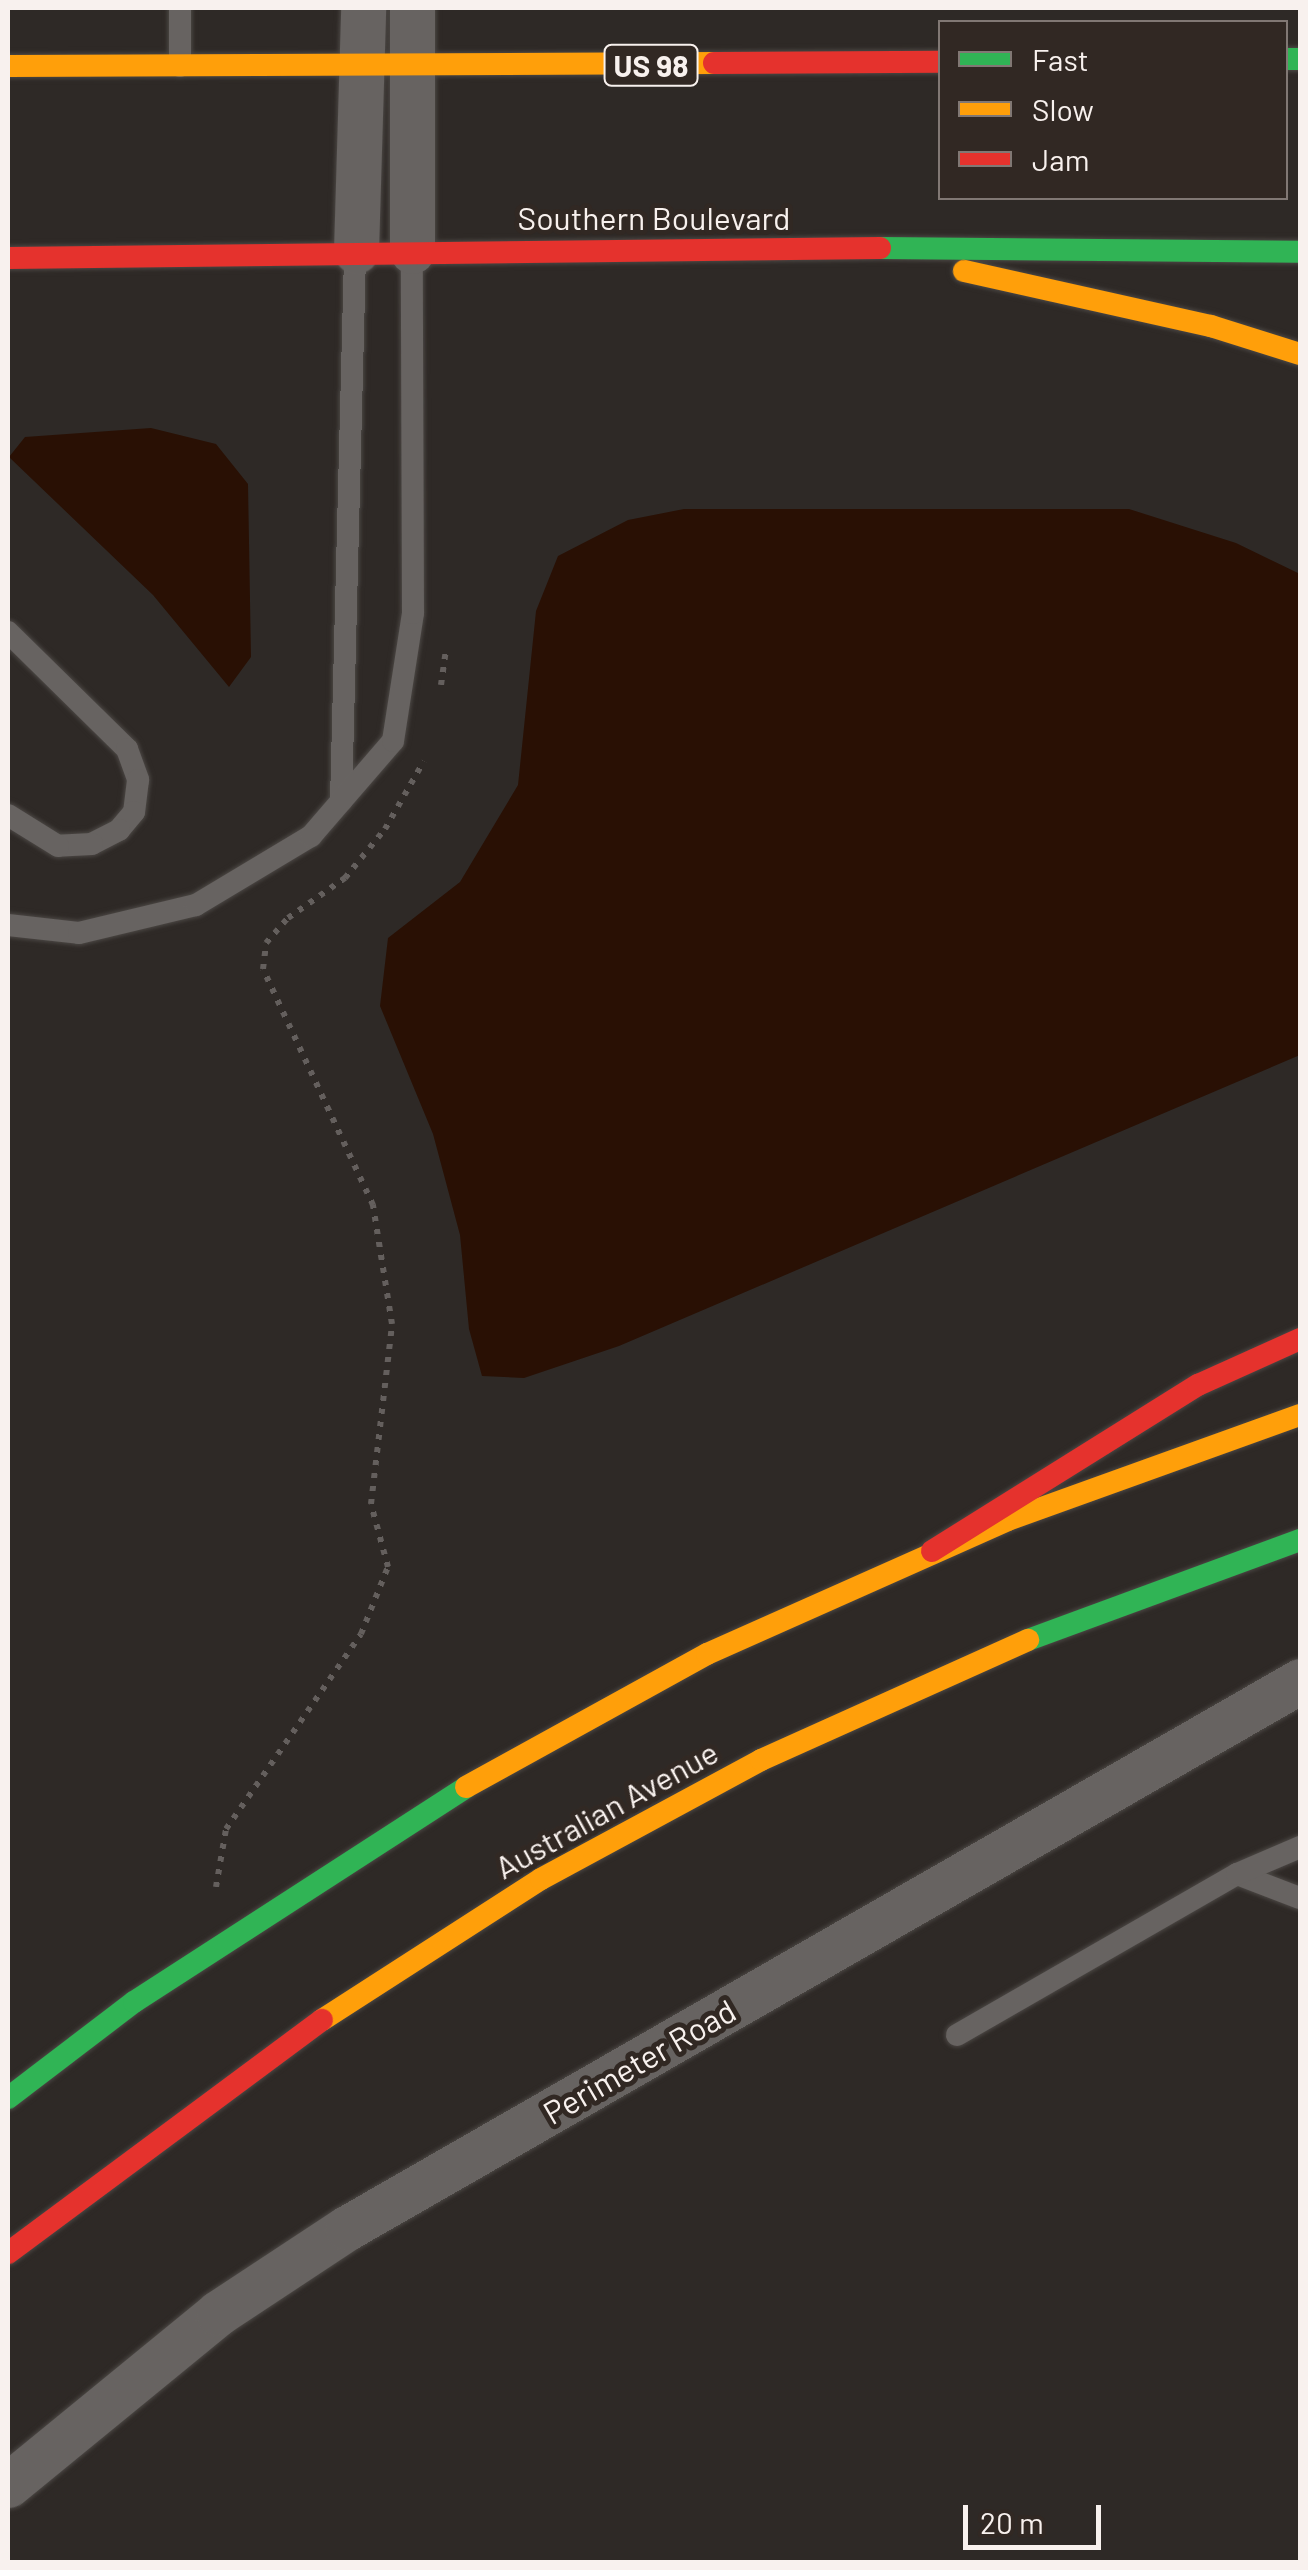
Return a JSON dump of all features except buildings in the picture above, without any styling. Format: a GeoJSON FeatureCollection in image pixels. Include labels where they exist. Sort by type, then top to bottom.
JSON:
{"type":"FeatureCollection","features":[{"type":"Feature","properties":{"kind":"main road","name":"US 98"},"geometry":{"type":"LineString","coordinates":[[8,66],[938,62]]}},
{"type":"Feature","properties":{"kind":"main road"},"geometry":{"type":"LineString","coordinates":[[858,248],[1211,326],[1300,354]]}},
{"type":"Feature","properties":{"kind":"main road","name":"Southern Boulevard"},"geometry":{"type":"LineString","coordinates":[[8,258],[356,250],[1300,251]]}},
{"type":"Feature","properties":{"kind":"main road"},"geometry":{"type":"LineString","coordinates":[[932,1551],[1198,1385],[1300,1339]]}},
{"type":"Feature","properties":{"kind":"main road"},"geometry":{"type":"LineString","coordinates":[[8,2098],[205,1952],[415,1815],[706,1654],[932,1551],[1300,1415]]}},
{"type":"Feature","properties":{"kind":"main road","name":"Australian Avenue"},"geometry":{"type":"LineString","coordinates":[[8,2253],[266,2056],[541,1879],[761,1760],[912,1690],[1064,1624],[1300,1540]]}},
{"type":"Feature","properties":{"kind":"street"},"geometry":{"type":"LineString","coordinates":[[356,250],[363,8]]}},
{"type":"Feature","properties":{"kind":"street"},"geometry":{"type":"LineString","coordinates":[[412,8],[412,250]]}},
{"type":"Feature","properties":{"kind":"street","name":"Perimeter Road"},"geometry":{"type":"LineString","coordinates":[[8,2485],[218,2313],[348,2228],[1300,1681]]}},
{"type":"Feature","properties":{"kind":"lane"},"geometry":{"type":"LineString","coordinates":[[180,8],[180,66]]}},
{"type":"Feature","properties":{"kind":"lane"},"geometry":{"type":"LineString","coordinates":[[341,801],[356,250]]}},
{"type":"Feature","properties":{"kind":"lane"},"geometry":{"type":"LineString","coordinates":[[8,925],[79,934],[196,905],[311,836],[393,741],[406,684],[414,613],[412,250]]}},
{"type":"Feature","properties":{"kind":"lane"},"geometry":{"type":"LineString","coordinates":[[8,632],[127,749],[138,780],[134,812],[120,830],[92,844],[58,846],[8,815]]}},
{"type":"Feature","properties":{"kind":"lane"},"geometry":{"type":"LineString","coordinates":[[957,2034],[1237,1874],[1300,1847]]}},
{"type":"Feature","properties":{"kind":"lane"},"geometry":{"type":"LineString","coordinates":[[1237,1874],[1300,1898]]}},
{"type":"Feature","properties":{"kind":"path"},"geometry":{"type":"LineString","coordinates":[[438,694],[446,641]]}},
{"type":"Feature","properties":{"kind":"path"},"geometry":{"type":"LineString","coordinates":[[205,1952],[226,1829],[361,1634],[388,1566],[371,1504],[392,1324],[373,1205],[263,968],[266,942],[288,918],[345,878],[384,829],[428,746]]}},
{"type":"Feature","properties":{"kind":"shaded area"},"geometry":{"type":"Polygon","coordinates":[[[151,428],[216,444],[248,484],[251,657],[229,687],[153,595],[9,457],[25,437],[151,428]]]}},
{"type":"Feature","properties":{"kind":"shaded area"},"geometry":{"type":"Polygon","coordinates":[[[684,509],[1129,509],[1236,543],[1300,574],[1300,1055],[619,1346],[524,1378],[482,1376],[469,1329],[460,1235],[433,1134],[380,1006],[388,938],[460,882],[518,785],[536,611],[558,556],[628,520],[684,509]]]}},
{"type":"Feature","properties":{"kind":"traffic: fast"},"geometry":{"type":"LineString","coordinates":[[1288,59],[1300,59]]}},
{"type":"Feature","properties":{"kind":"traffic: fast"},"geometry":{"type":"LineString","coordinates":[[880,248],[1300,252]]}},
{"type":"Feature","properties":{"kind":"traffic: fast"},"geometry":{"type":"LineString","coordinates":[[1028,1640],[1300,1540]]}},
{"type":"Feature","properties":{"kind":"traffic: fast"},"geometry":{"type":"LineString","coordinates":[[8,2098],[134,2002],[466,1787]]}},
{"type":"Feature","properties":{"kind":"traffic: slow"},"geometry":{"type":"LineString","coordinates":[[8,66],[714,63]]}},
{"type":"Feature","properties":{"kind":"traffic: slow"},"geometry":{"type":"LineString","coordinates":[[964,271],[1211,326],[1300,354]]}},
{"type":"Feature","properties":{"kind":"traffic: slow"},"geometry":{"type":"LineString","coordinates":[[466,1787],[707,1654],[1008,1520],[1300,1415]]}},
{"type":"Feature","properties":{"kind":"traffic: slow"},"geometry":{"type":"LineString","coordinates":[[322,2020],[541,1879],[761,1760],[1028,1640]]}},
{"type":"Feature","properties":{"kind":"traffic: jam"},"geometry":{"type":"LineString","coordinates":[[714,63],[938,62]]}},
{"type":"Feature","properties":{"kind":"traffic: jam"},"geometry":{"type":"LineString","coordinates":[[8,258],[880,248]]}},
{"type":"Feature","properties":{"kind":"traffic: jam"},"geometry":{"type":"LineString","coordinates":[[932,1551],[1198,1385],[1300,1339]]}},
{"type":"Feature","properties":{"kind":"traffic: jam"},"geometry":{"type":"LineString","coordinates":[[8,2253],[322,2020]]}}]}
